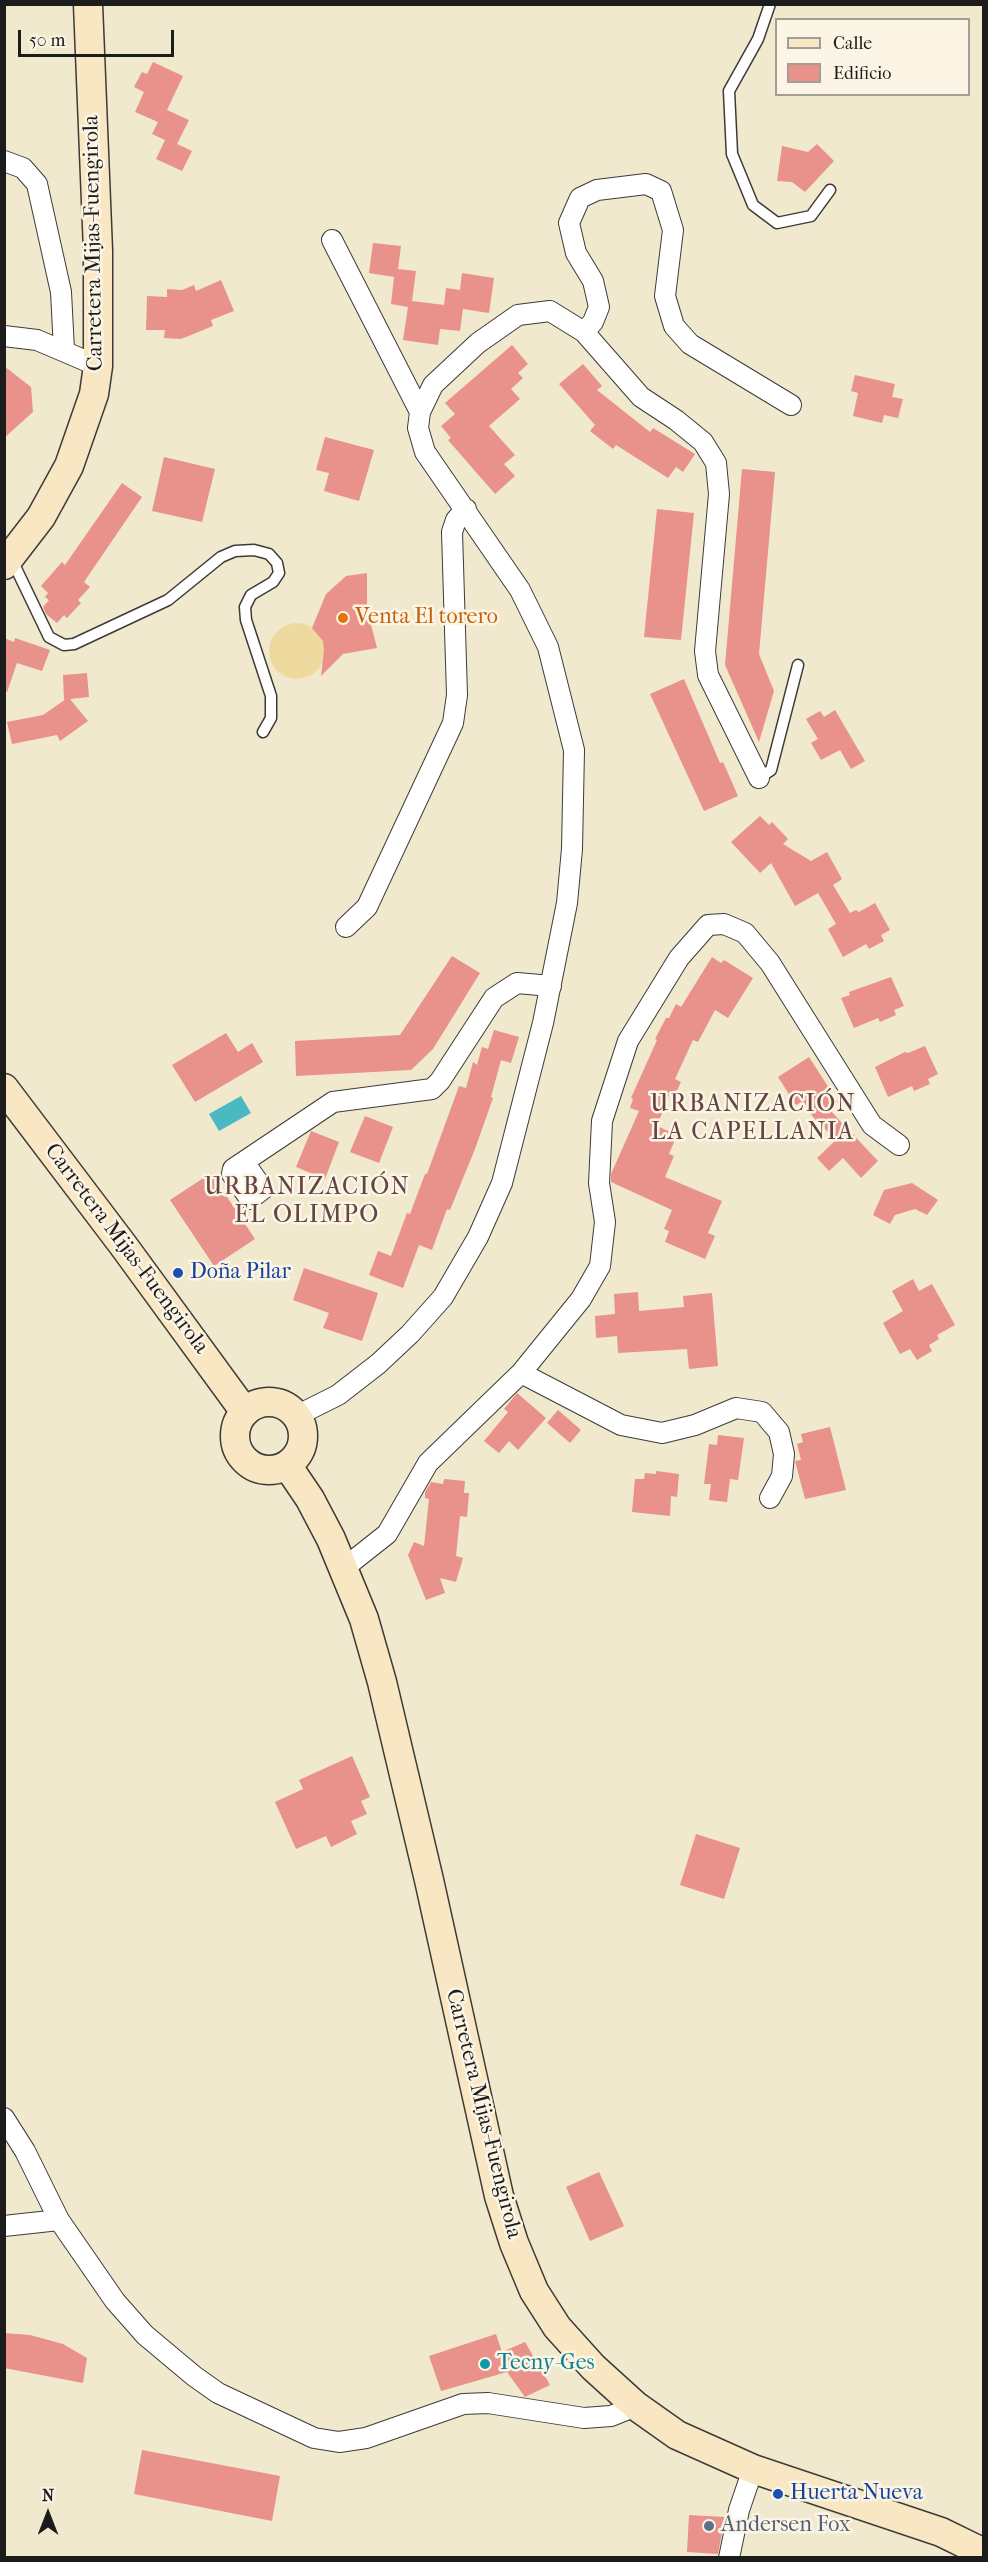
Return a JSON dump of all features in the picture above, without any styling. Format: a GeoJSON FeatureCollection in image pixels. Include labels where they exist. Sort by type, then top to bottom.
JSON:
{"type":"FeatureCollection","features":[{"type":"Feature","properties":{"kind":"main road","name":"Carretera Mijas-Fuengirola"},"geometry":{"type":"LineString","coordinates":[[8,561],[41,517],[69,466],[91,403],[98,366],[98,251],[88,4]]}},
{"type":"Feature","properties":{"kind":"main road","name":"Carretera Mijas-Fuengirola"},"geometry":{"type":"LineString","coordinates":[[4,1088],[130,1254],[245,1412]]}},
{"type":"Feature","properties":{"kind":"main road"},"geometry":{"type":"LineString","coordinates":[[278,1403],[296,1416],[303,1437],[295,1458],[287,1465],[276,1470],[265,1470],[246,1461],[239,1453],[235,1431],[245,1412],[255,1406],[278,1403]]}},
{"type":"Feature","properties":{"kind":"main road","name":"Carretera Mijas-Fuengirola"},"geometry":{"type":"LineString","coordinates":[[287,1465],[310,1498],[344,1568],[364,1619],[382,1683],[499,2196],[514,2243],[534,2290],[557,2327],[593,2367],[636,2406],[677,2435],[753,2469],[941,2532],[984,2553]]}},
{"type":"Feature","properties":{"kind":"street"},"geometry":{"type":"LineString","coordinates":[[4,161],[23,168],[37,183],[61,292],[64,350]]}},
{"type":"Feature","properties":{"kind":"street"},"geometry":{"type":"LineString","coordinates":[[584,332],[593,322],[598,307],[593,281],[576,253],[569,223],[580,198],[597,190],[646,184],[661,191],[673,230],[665,296],[674,326],[690,344],[791,405]]}},
{"type":"Feature","properties":{"kind":"street"},"geometry":{"type":"LineString","coordinates":[[332,240],[420,412]]}},
{"type":"Feature","properties":{"kind":"street"},"geometry":{"type":"LineString","coordinates":[[296,1416],[338,1395],[378,1364],[410,1334],[443,1297],[472,1246],[502,1183],[528,1091],[551,986],[567,903],[572,849],[574,750],[548,647],[520,590],[425,452],[418,428],[420,412],[432,385],[478,343],[518,315],[549,311],[584,332],[641,397],[704,442],[716,463],[719,495],[706,630],[706,663],[708,675],[759,778]]}},
{"type":"Feature","properties":{"kind":"street"},"geometry":{"type":"LineString","coordinates":[[4,336],[37,340],[98,366]]}},
{"type":"Feature","properties":{"kind":"street"},"geometry":{"type":"LineString","coordinates":[[346,927],[367,907],[453,723],[457,695],[452,532],[456,520],[466,509]]}},
{"type":"Feature","properties":{"kind":"street"},"geometry":{"type":"LineString","coordinates":[[344,1568],[387,1534],[428,1464],[521,1373],[581,1299],[600,1266],[605,1222],[599,1183],[602,1121],[628,1041],[679,958],[708,925],[724,924],[746,933],[770,963],[872,1125],[899,1145]]}},
{"type":"Feature","properties":{"kind":"street"},"geometry":{"type":"LineString","coordinates":[[244,1162],[333,1102],[432,1089],[440,1081],[494,998],[517,984],[551,986]]}},
{"type":"Feature","properties":{"kind":"street"},"geometry":{"type":"LineString","coordinates":[[521,1373],[621,1425],[662,1433],[695,1425],[736,1408],[762,1412],[779,1432],[784,1454],[782,1476],[770,1498]]}},
{"type":"Feature","properties":{"kind":"street"},"geometry":{"type":"LineString","coordinates":[[4,2118],[26,2151],[58,2220],[114,2301],[145,2335],[194,2376],[218,2392],[314,2438],[339,2442],[366,2438],[463,2404],[488,2403],[584,2418],[611,2416],[636,2406]]}},
{"type":"Feature","properties":{"kind":"street"},"geometry":{"type":"LineString","coordinates":[[4,2226],[58,2220]]}},
{"type":"Feature","properties":{"kind":"street"},"geometry":{"type":"LineString","coordinates":[[729,2558],[739,2510],[753,2469]]}},
{"type":"Feature","properties":{"kind":"lane"},"geometry":{"type":"LineString","coordinates":[[770,4],[758,39],[729,91],[732,154],[753,205],[777,223],[811,216],[830,190]]}},
{"type":"Feature","properties":{"kind":"lane"},"geometry":{"type":"LineString","coordinates":[[8,561],[49,637],[64,645],[74,644],[168,600],[221,557],[245,550],[269,554],[278,563],[279,573],[273,582],[250,595],[245,607],[246,620],[271,696],[271,718],[263,732]]}},
{"type":"Feature","properties":{"kind":"lane"},"geometry":{"type":"LineString","coordinates":[[759,778],[771,770],[798,665]]}},
{"type":"Feature","properties":{"kind":"sand"},"geometry":{"type":"Polygon","coordinates":[[[297,623],[312,628],[320,636],[325,651],[320,666],[312,674],[297,679],[282,674],[274,666],[269,651],[274,636],[282,628],[297,623]]]}},
{"type":"Feature","properties":{"kind":"water"},"geometry":{"type":"Polygon","coordinates":[[[241,1096],[251,1113],[219,1131],[209,1114],[241,1096]]]}},
{"type":"Feature","properties":{"kind":"building"},"geometry":{"type":"Polygon","coordinates":[[[153,62],[183,76],[167,110],[189,120],[177,144],[192,151],[182,171],[156,159],[165,140],[152,134],[158,122],[135,112],[144,92],[134,87],[142,72],[147,74],[153,62]]]}},
{"type":"Feature","properties":{"kind":"building"},"geometry":{"type":"Polygon","coordinates":[[[817,144],[834,161],[805,192],[792,182],[777,181],[782,146],[808,152],[817,144]]]}},
{"type":"Feature","properties":{"kind":"building"},"geometry":{"type":"Polygon","coordinates":[[[373,243],[401,246],[398,269],[416,271],[412,301],[444,305],[446,288],[460,290],[462,273],[494,278],[489,313],[463,309],[460,331],[440,329],[438,345],[403,340],[408,307],[391,304],[394,277],[369,273],[373,243]]]}},
{"type":"Feature","properties":{"kind":"building"},"geometry":{"type":"Polygon","coordinates":[[[221,280],[234,311],[211,320],[213,326],[181,339],[164,338],[165,330],[146,330],[147,296],[167,297],[167,289],[182,290],[194,285],[196,291],[221,280]]]}},
{"type":"Feature","properties":{"kind":"building"},"geometry":{"type":"Polygon","coordinates":[[[512,345],[528,364],[518,373],[523,378],[511,389],[520,399],[489,426],[515,455],[504,464],[515,476],[495,494],[448,440],[451,438],[441,426],[455,414],[445,403],[512,345]]]}},
{"type":"Feature","properties":{"kind":"building"},"geometry":{"type":"Polygon","coordinates":[[[583,364],[602,386],[597,390],[650,432],[653,428],[695,454],[683,472],[676,467],[668,478],[616,445],[613,449],[590,431],[595,425],[559,384],[583,364]]]}},
{"type":"Feature","properties":{"kind":"building"},"geometry":{"type":"Polygon","coordinates":[[[4,366],[31,387],[33,412],[4,438],[4,366]]]}},
{"type":"Feature","properties":{"kind":"building"},"geometry":{"type":"Polygon","coordinates":[[[855,375],[895,384],[892,397],[903,399],[898,418],[884,415],[882,423],[853,416],[858,393],[851,391],[855,375]]]}},
{"type":"Feature","properties":{"kind":"building"},"geometry":{"type":"Polygon","coordinates":[[[325,437],[374,450],[359,501],[324,491],[329,473],[316,470],[325,437]]]}},
{"type":"Feature","properties":{"kind":"building"},"geometry":{"type":"Polygon","coordinates":[[[164,457],[215,469],[202,522],[152,511],[164,457]]]}},
{"type":"Feature","properties":{"kind":"building"},"geometry":{"type":"Polygon","coordinates":[[[742,469],[775,472],[759,654],[774,691],[759,742],[725,665],[742,469]]]}},
{"type":"Feature","properties":{"kind":"building"},"geometry":{"type":"Polygon","coordinates":[[[122,483],[142,497],[84,582],[90,587],[78,600],[81,603],[67,618],[64,615],[57,623],[46,614],[43,607],[49,600],[45,597],[48,593],[41,586],[62,562],[65,565],[122,483]]]}},
{"type":"Feature","properties":{"kind":"building"},"geometry":{"type":"Polygon","coordinates":[[[657,509],[694,513],[681,640],[644,637],[657,509]]]}},
{"type":"Feature","properties":{"kind":"building","name":"Venta El torero"},"geometry":{"type":"Polygon","coordinates":[[[367,573],[367,609],[377,648],[343,654],[321,676],[323,641],[312,628],[326,594],[346,576],[367,573]]]}},
{"type":"Feature","properties":{"kind":"building"},"geometry":{"type":"Polygon","coordinates":[[[4,638],[14,642],[15,638],[50,650],[42,671],[17,663],[7,692],[4,691],[4,638]]]}},
{"type":"Feature","properties":{"kind":"building"},"geometry":{"type":"Polygon","coordinates":[[[87,673],[89,697],[70,699],[88,721],[60,741],[57,735],[12,744],[7,722],[43,715],[66,699],[64,700],[63,675],[87,673]]]}},
{"type":"Feature","properties":{"kind":"building"},"geometry":{"type":"Polygon","coordinates":[[[684,679],[720,763],[723,762],[738,796],[704,811],[650,694],[684,679]]]}},
{"type":"Feature","properties":{"kind":"building"},"geometry":{"type":"Polygon","coordinates":[[[835,710],[865,761],[851,769],[840,750],[821,760],[811,743],[818,739],[806,719],[820,711],[824,717],[835,710]]]}},
{"type":"Feature","properties":{"kind":"building"},"geometry":{"type":"Polygon","coordinates":[[[760,816],[769,825],[772,822],[788,839],[783,844],[811,861],[827,852],[842,879],[833,885],[850,913],[856,910],[859,912],[875,903],[890,930],[881,935],[884,941],[869,949],[866,944],[843,957],[828,929],[836,924],[818,893],[795,906],[771,863],[760,873],[731,842],[760,816]]]}},
{"type":"Feature","properties":{"kind":"building"},"geometry":{"type":"Polygon","coordinates":[[[452,956],[480,973],[433,1049],[411,1070],[296,1076],[295,1041],[400,1035],[452,956]]]}},
{"type":"Feature","properties":{"kind":"building"},"geometry":{"type":"Polygon","coordinates":[[[712,957],[721,963],[724,960],[753,978],[728,1018],[715,1010],[698,1042],[693,1040],[675,1079],[681,1082],[674,1097],[669,1095],[657,1126],[677,1135],[669,1154],[674,1156],[665,1177],[722,1201],[708,1233],[715,1236],[705,1259],[665,1242],[669,1231],[664,1229],[672,1210],[611,1182],[611,1174],[639,1111],[630,1108],[633,1099],[631,1098],[657,1040],[655,1039],[676,1004],[681,1007],[712,957]]]}},
{"type":"Feature","properties":{"kind":"building"},"geometry":{"type":"Polygon","coordinates":[[[891,977],[904,1006],[894,1010],[896,1015],[880,1022],[878,1018],[854,1028],[841,998],[850,995],[849,992],[891,977]]]}},
{"type":"Feature","properties":{"kind":"building"},"geometry":{"type":"Polygon","coordinates":[[[494,1030],[519,1037],[511,1063],[501,1060],[491,1097],[493,1098],[475,1149],[450,1210],[447,1209],[432,1250],[419,1245],[403,1288],[369,1275],[378,1251],[391,1256],[407,1213],[410,1214],[425,1174],[427,1174],[459,1086],[466,1088],[473,1062],[477,1065],[482,1047],[488,1049],[494,1030]]]}},
{"type":"Feature","properties":{"kind":"building"},"geometry":{"type":"Polygon","coordinates":[[[226,1033],[238,1052],[252,1043],[263,1062],[195,1102],[172,1065],[226,1033]]]}},
{"type":"Feature","properties":{"kind":"building"},"geometry":{"type":"Polygon","coordinates":[[[925,1046],[938,1074],[928,1079],[930,1084],[914,1091],[912,1086],[888,1097],[875,1067],[905,1052],[908,1053],[925,1046]]]}},
{"type":"Feature","properties":{"kind":"building"},"geometry":{"type":"Polygon","coordinates":[[[809,1057],[838,1102],[828,1108],[878,1161],[861,1178],[843,1158],[829,1171],[817,1158],[836,1140],[813,1117],[803,1101],[796,1105],[778,1077],[809,1057]]]}},
{"type":"Feature","properties":{"kind":"building"},"geometry":{"type":"Polygon","coordinates":[[[365,1116],[393,1127],[379,1163],[350,1152],[365,1116]]]}},
{"type":"Feature","properties":{"kind":"building"},"geometry":{"type":"Polygon","coordinates":[[[311,1131],[339,1142],[325,1179],[296,1167],[311,1131]]]}},
{"type":"Feature","properties":{"kind":"building"},"geometry":{"type":"Polygon","coordinates":[[[211,1173],[255,1239],[214,1266],[170,1200],[211,1173]]]}},
{"type":"Feature","properties":{"kind":"building"},"geometry":{"type":"Polygon","coordinates":[[[912,1183],[938,1200],[927,1215],[915,1209],[895,1215],[890,1224],[873,1215],[884,1190],[912,1183]]]}},
{"type":"Feature","properties":{"kind":"building"},"geometry":{"type":"Polygon","coordinates":[[[304,1268],[378,1293],[362,1341],[323,1328],[329,1313],[293,1300],[304,1268]]]}},
{"type":"Feature","properties":{"kind":"building"},"geometry":{"type":"Polygon","coordinates":[[[913,1279],[919,1291],[932,1284],[955,1325],[937,1335],[939,1339],[929,1345],[932,1351],[917,1360],[910,1349],[900,1354],[883,1323],[903,1311],[892,1291],[913,1279]]]}},
{"type":"Feature","properties":{"kind":"building"},"geometry":{"type":"Polygon","coordinates":[[[638,1292],[639,1311],[684,1307],[683,1296],[712,1293],[718,1366],[689,1369],[687,1349],[618,1353],[617,1336],[596,1338],[595,1316],[615,1314],[614,1294],[638,1292]]]}},
{"type":"Feature","properties":{"kind":"building"},"geometry":{"type":"Polygon","coordinates":[[[517,1393],[546,1418],[518,1450],[509,1441],[499,1453],[484,1441],[508,1412],[504,1409],[517,1393]]]}},
{"type":"Feature","properties":{"kind":"building"},"geometry":{"type":"Polygon","coordinates":[[[558,1410],[581,1430],[570,1443],[547,1423],[558,1410]]]}},
{"type":"Feature","properties":{"kind":"building"},"geometry":{"type":"Polygon","coordinates":[[[830,1427],[846,1490],[805,1499],[795,1461],[801,1460],[797,1444],[803,1442],[801,1434],[830,1427]]]}},
{"type":"Feature","properties":{"kind":"building"},"geometry":{"type":"Polygon","coordinates":[[[718,1435],[744,1438],[738,1480],[730,1479],[727,1502],[709,1500],[711,1484],[704,1484],[709,1444],[717,1445],[718,1435]]]}},
{"type":"Feature","properties":{"kind":"building"},"geometry":{"type":"Polygon","coordinates":[[[656,1471],[679,1474],[677,1497],[671,1496],[670,1516],[632,1512],[635,1479],[644,1479],[645,1473],[656,1474],[656,1471]]]}},
{"type":"Feature","properties":{"kind":"building"},"geometry":{"type":"Polygon","coordinates":[[[444,1479],[465,1481],[464,1493],[469,1493],[467,1517],[460,1516],[456,1556],[463,1558],[456,1582],[440,1578],[445,1593],[426,1600],[408,1555],[414,1542],[424,1546],[429,1499],[425,1498],[425,1492],[431,1482],[443,1484],[444,1479]]]}},
{"type":"Feature","properties":{"kind":"building"},"geometry":{"type":"Polygon","coordinates":[[[352,1756],[370,1797],[361,1801],[367,1814],[351,1821],[357,1834],[331,1847],[326,1836],[296,1849],[275,1802],[303,1789],[299,1780],[352,1756]]]}},
{"type":"Feature","properties":{"kind":"building"},"geometry":{"type":"Polygon","coordinates":[[[696,1834],[740,1848],[724,1899],[680,1885],[696,1834]]]}},
{"type":"Feature","properties":{"kind":"building"},"geometry":{"type":"Polygon","coordinates":[[[599,2172],[624,2226],[590,2241],[566,2187],[599,2172]]]}},
{"type":"Feature","properties":{"kind":"building"},"geometry":{"type":"Polygon","coordinates":[[[4,2333],[30,2335],[63,2344],[87,2358],[83,2383],[4,2368],[4,2333]]]}},
{"type":"Feature","properties":{"kind":"building","name":"Tecny-Ges"},"geometry":{"type":"Polygon","coordinates":[[[496,2334],[502,2352],[525,2342],[550,2385],[525,2397],[507,2372],[441,2391],[429,2356],[496,2334]]]}},
{"type":"Feature","properties":{"kind":"building"},"geometry":{"type":"Polygon","coordinates":[[[142,2450],[280,2476],[272,2521],[134,2494],[142,2450]]]}},
{"type":"Feature","properties":{"kind":"building","name":"Andersen Fox"},"geometry":{"type":"Polygon","coordinates":[[[689,2515],[725,2517],[718,2554],[687,2552],[689,2515]]]}},
{"type":"Feature","properties":{"kind":"place","name":"Venta El torero"},"geometry":{"type":"Point","coordinates":[343,618]}},
{"type":"Feature","properties":{"kind":"place","name":"Doña Pilar"},"geometry":{"type":"Point","coordinates":[178,1273]}},
{"type":"Feature","properties":{"kind":"place","name":"Tecny-Ges"},"geometry":{"type":"Point","coordinates":[485,2364]}},
{"type":"Feature","properties":{"kind":"place","name":"Huerta Nueva"},"geometry":{"type":"Point","coordinates":[778,2494]}},
{"type":"Feature","properties":{"kind":"place","name":"Andersen Fox"},"geometry":{"type":"Point","coordinates":[709,2526]}},
{"type":"Feature","properties":{"kind":"district","name":"URBANIZACIÓN LA CAPELLANIA"},"geometry":{"type":"Point","coordinates":[753,1119]}},
{"type":"Feature","properties":{"kind":"district","name":"URBANIZACIÓN EL OLIMPO"},"geometry":{"type":"Point","coordinates":[307,1202]}}]}
